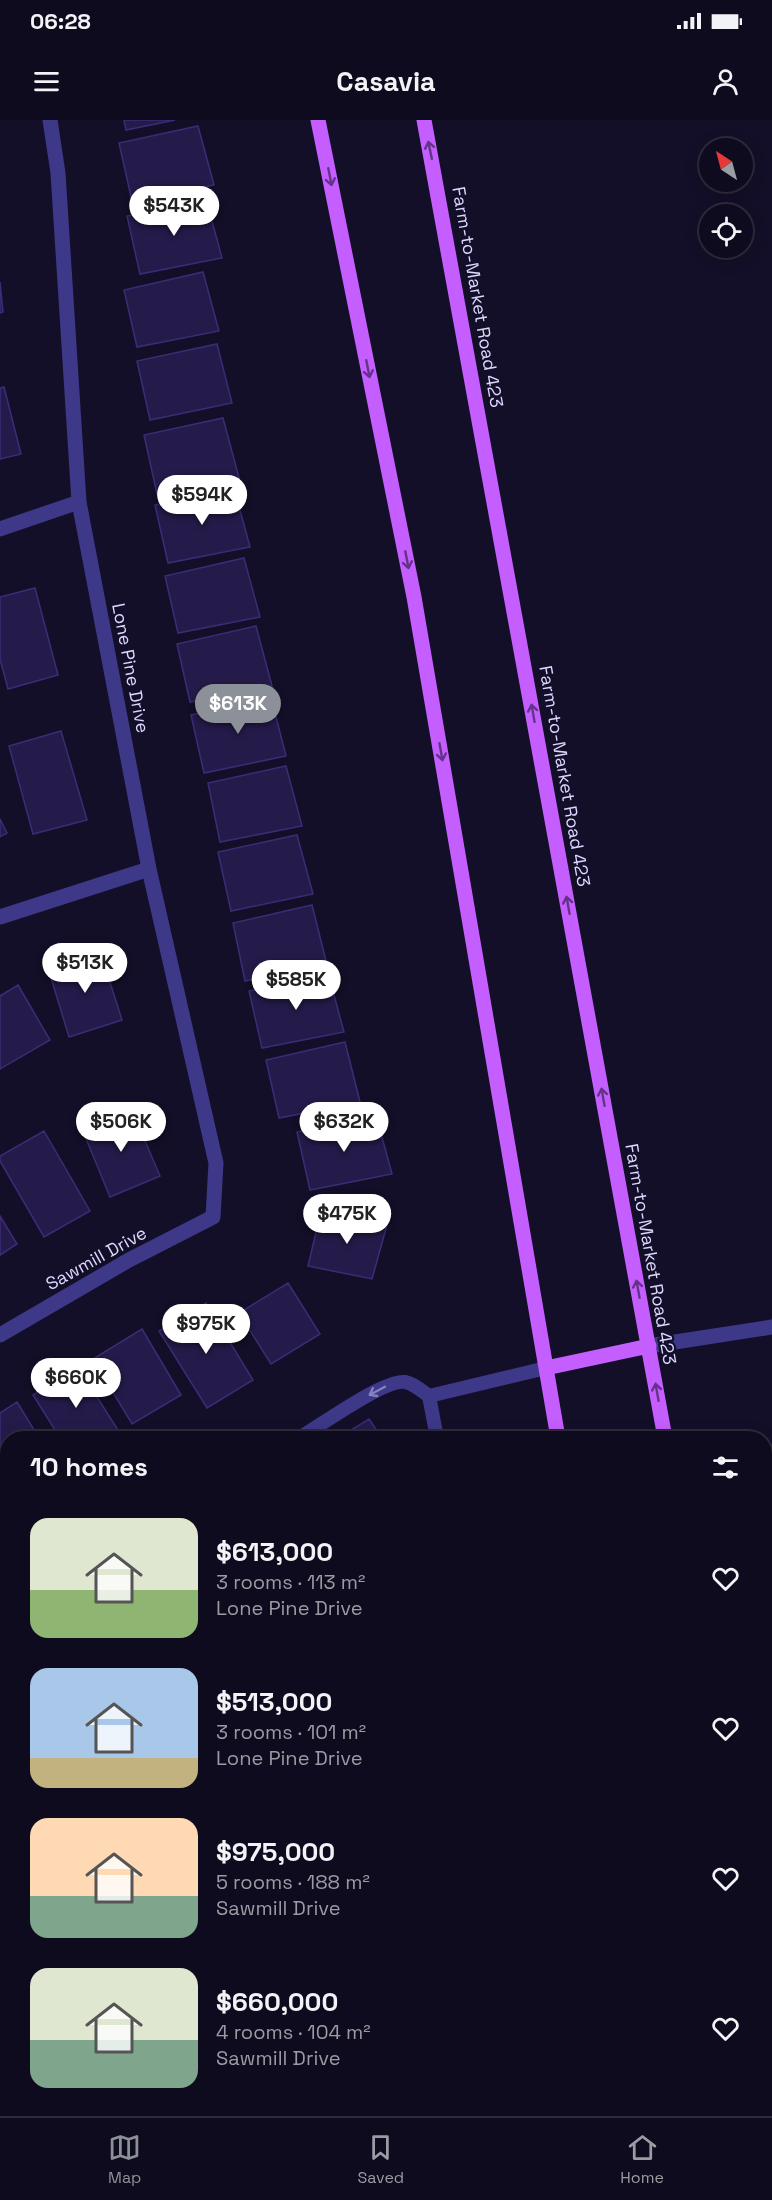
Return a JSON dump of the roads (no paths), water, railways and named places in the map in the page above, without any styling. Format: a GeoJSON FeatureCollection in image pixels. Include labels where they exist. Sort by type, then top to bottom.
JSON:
{"type":"FeatureCollection","features":[{"type":"Feature","properties":{"kind":"main road"},"geometry":{"type":"LineString","coordinates":[[318,120],[414,597],[557,1431]]}},
{"type":"Feature","properties":{"kind":"main road","name":"Farm-to-Market Road 423"},"geometry":{"type":"LineString","coordinates":[[424,120],[663,1431]]}},
{"type":"Feature","properties":{"kind":"main road"},"geometry":{"type":"LineString","coordinates":[[546,1368],[649,1346]]}},
{"type":"Feature","properties":{"kind":"street","name":"Lone Pine Drive"},"geometry":{"type":"LineString","coordinates":[[50,120],[58,173],[79,502],[149,868],[216,1162],[213,1217]]}},
{"type":"Feature","properties":{"kind":"street"},"geometry":{"type":"LineString","coordinates":[[0,529],[79,502]]}},
{"type":"Feature","properties":{"kind":"street"},"geometry":{"type":"LineString","coordinates":[[0,917],[149,868]]}},
{"type":"Feature","properties":{"kind":"street","name":"Sawmill Drive"},"geometry":{"type":"LineString","coordinates":[[0,1335],[129,1260],[213,1217]]}},
{"type":"Feature","properties":{"kind":"street"},"geometry":{"type":"LineString","coordinates":[[649,1346],[772,1327]]}},
{"type":"Feature","properties":{"kind":"lane"},"geometry":{"type":"LineString","coordinates":[[310,1431],[379,1389],[395,1383],[407,1382],[429,1396],[546,1368]]}},
{"type":"Feature","properties":{"kind":"lane"},"geometry":{"type":"LineString","coordinates":[[429,1396],[436,1431]]}}]}
